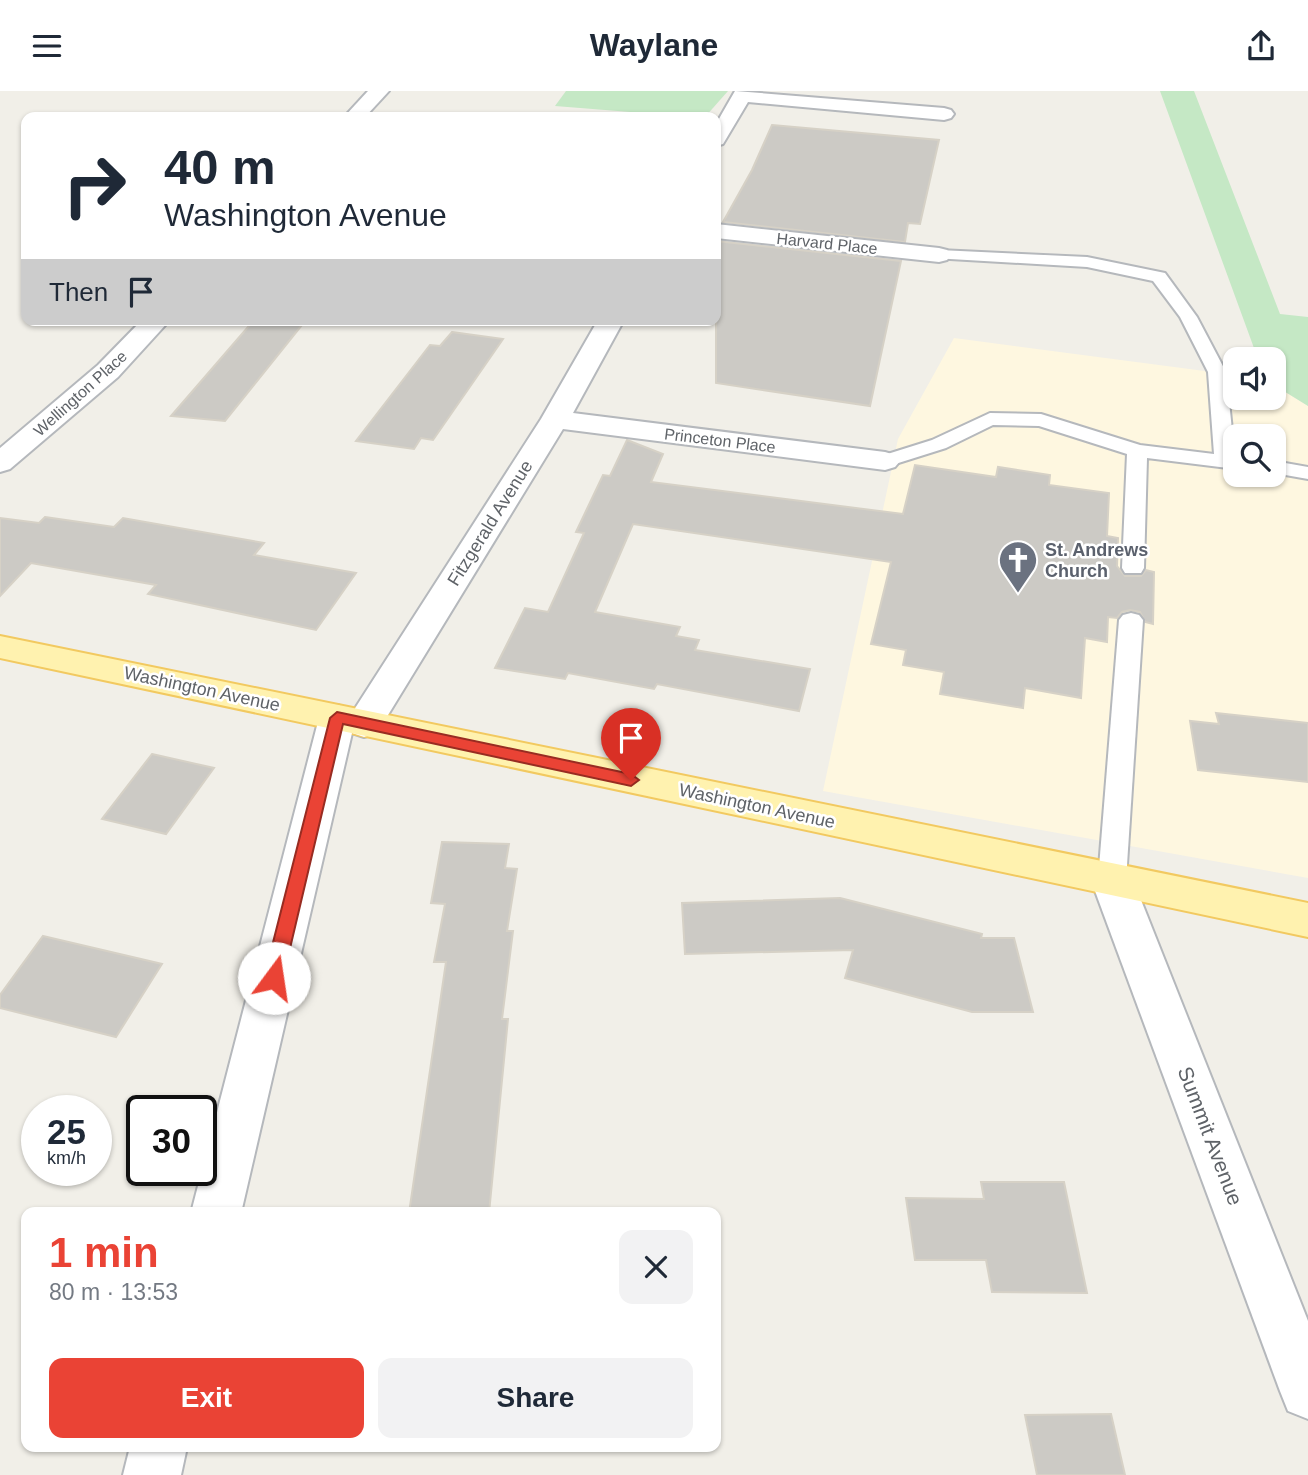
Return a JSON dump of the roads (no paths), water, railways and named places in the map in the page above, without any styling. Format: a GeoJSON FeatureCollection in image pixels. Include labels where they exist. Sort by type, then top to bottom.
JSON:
{"type":"FeatureCollection","features":[{"type":"Feature","properties":{"kind":"main road","name":"Washington Avenue"},"geometry":{"type":"LineString","coordinates":[[0,647],[1308,920]]}},
{"type":"Feature","properties":{"kind":"street"},"geometry":{"type":"LineString","coordinates":[[359,112],[379,91]]}},
{"type":"Feature","properties":{"kind":"street"},"geometry":{"type":"LineString","coordinates":[[721,131],[743,94],[944,114]]}},
{"type":"Feature","properties":{"kind":"street","name":"Harvard Place"},"geometry":{"type":"LineString","coordinates":[[721,232],[939,255]]}},
{"type":"Feature","properties":{"kind":"street","name":"Wellington Place"},"geometry":{"type":"LineString","coordinates":[[0,463],[108,371],[151,326]]}},
{"type":"Feature","properties":{"kind":"street","name":"Fitzgerald Avenue"},"geometry":{"type":"LineString","coordinates":[[218,1207],[351,721],[555,419],[608,326]]}},
{"type":"Feature","properties":{"kind":"street","name":"Princeton Place"},"geometry":{"type":"LineString","coordinates":[[555,419],[886,461]]}},
{"type":"Feature","properties":{"kind":"street","name":"Summit Avenue"},"geometry":{"type":"LineString","coordinates":[[1112,880],[1308,1391]]}},
{"type":"Feature","properties":{"kind":"street"},"geometry":{"type":"LineString","coordinates":[[152,1475],[158,1452]]}},
{"type":"Feature","properties":{"kind":"lane"},"geometry":{"type":"LineString","coordinates":[[939,255],[1087,262],[1158,277],[1188,317],[1217,372],[1225,424]]}},
{"type":"Feature","properties":{"kind":"lane"},"geometry":{"type":"LineString","coordinates":[[886,461],[939,444],[990,419],[1041,420],[1137,451],[1223,461]]}},
{"type":"Feature","properties":{"kind":"lane"},"geometry":{"type":"LineString","coordinates":[[1133,568],[1137,451]]}},
{"type":"Feature","properties":{"kind":"lane"},"geometry":{"type":"LineString","coordinates":[[1286,469],[1308,473]]}},
{"type":"Feature","properties":{"kind":"lane"},"geometry":{"type":"LineString","coordinates":[[1112,880],[1131,620]]}},
{"type":"Feature","properties":{"kind":"place","name":"St. Andrews Church"},"geometry":{"type":"Point","coordinates":[1018,594]}}]}
